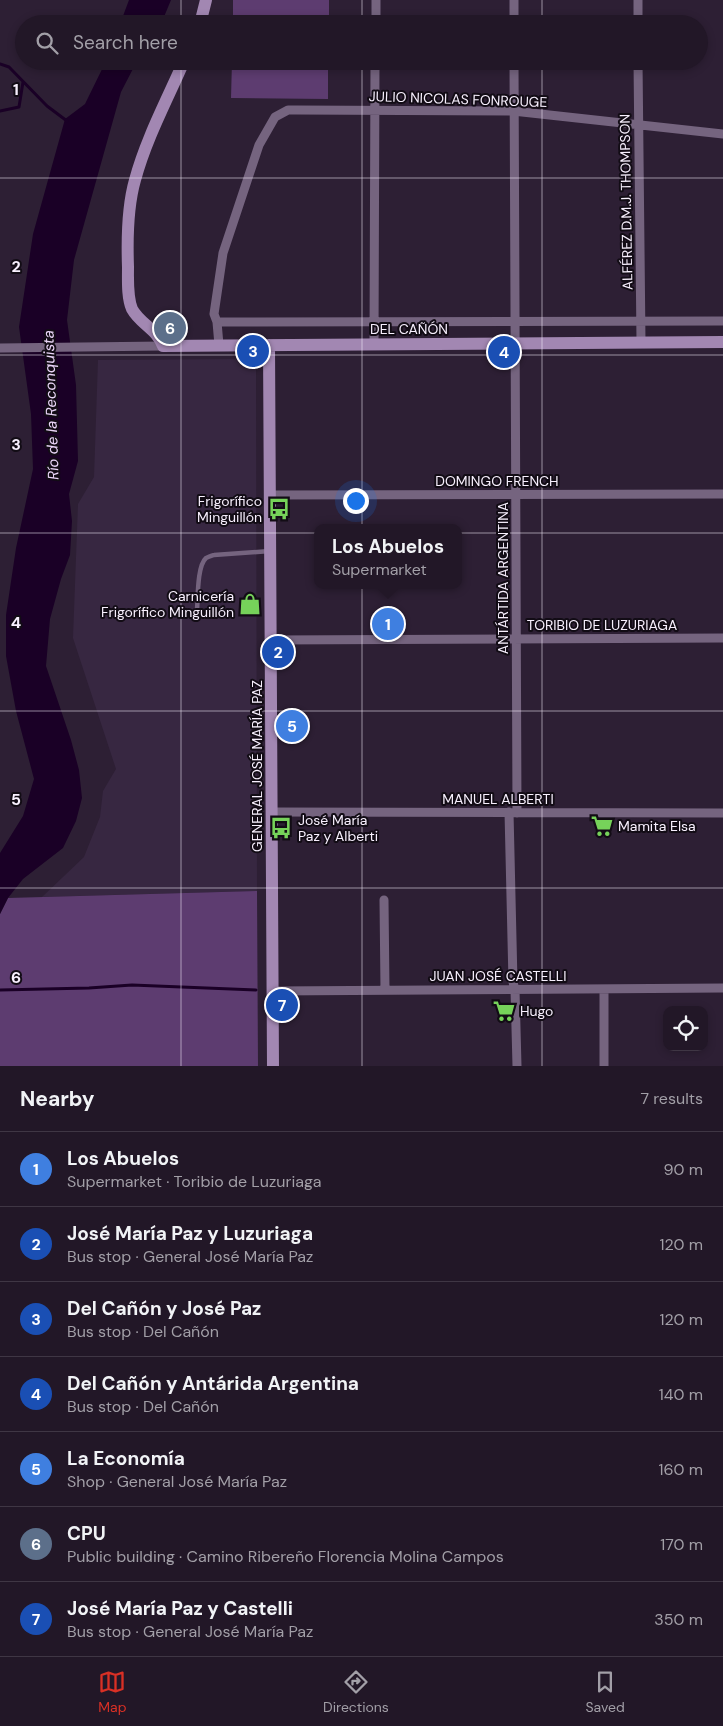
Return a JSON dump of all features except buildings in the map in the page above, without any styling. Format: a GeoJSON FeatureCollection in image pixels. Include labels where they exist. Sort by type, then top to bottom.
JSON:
{"type":"FeatureCollection","features":[{"type":"Feature","properties":{"kind":"street"},"geometry":{"type":"LineString","coordinates":[[202,15],[206,0]]}},
{"type":"Feature","properties":{"kind":"street"},"geometry":{"type":"LineString","coordinates":[[376,0],[376,15]]}},
{"type":"Feature","properties":{"kind":"street"},"geometry":{"type":"LineString","coordinates":[[514,0],[514,15]]}},
{"type":"Feature","properties":{"kind":"street"},"geometry":{"type":"LineString","coordinates":[[638,0],[638,15]]}},
{"type":"Feature","properties":{"kind":"street"},"geometry":{"type":"LineString","coordinates":[[163,346],[160,337],[138,317],[132,308],[128,293],[127,252],[134,181],[146,148],[180,70]]}},
{"type":"Feature","properties":{"kind":"street"},"geometry":{"type":"LineString","coordinates":[[374,344],[376,70]]}},
{"type":"Feature","properties":{"kind":"street","name":"ANTÁRTIDA ARGENTINA"},"geometry":{"type":"LineString","coordinates":[[514,70],[517,639],[513,813],[513,982],[515,990],[517,1066]]}},
{"type":"Feature","properties":{"kind":"street","name":"ALFÉREZ D.M.J. THOMPSON"},"geometry":{"type":"LineString","coordinates":[[638,70],[641,342]]}},
{"type":"Feature","properties":{"kind":"street","name":"JULIO NICOLAS FONROUGE"},"geometry":{"type":"LineString","coordinates":[[217,322],[214,314],[223,253],[259,145],[269,124],[281,113],[296,110],[375,109],[513,111],[723,134]]}},
{"type":"Feature","properties":{"kind":"street","name":"DEL CAÑÓN"},"geometry":{"type":"LineString","coordinates":[[217,322],[723,321]]}},
{"type":"Feature","properties":{"kind":"street"},"geometry":{"type":"LineString","coordinates":[[217,322],[219,345]]}},
{"type":"Feature","properties":{"kind":"street","name":"DEL CAÑÓN"},"geometry":{"type":"LineString","coordinates":[[4,348],[723,342]]}},
{"type":"Feature","properties":{"kind":"street","name":"GENERAL JOSÉ MARÍA PAZ"},"geometry":{"type":"LineString","coordinates":[[269,345],[273,1066]]}},
{"type":"Feature","properties":{"kind":"street","name":"DOMINGO FRENCH"},"geometry":{"type":"LineString","coordinates":[[271,495],[723,494]]}},
{"type":"Feature","properties":{"kind":"street","name":"TORIBIO DE LUZURIAGA"},"geometry":{"type":"LineString","coordinates":[[271,640],[723,638]]}},
{"type":"Feature","properties":{"kind":"street","name":"MANUEL ALBERTI"},"geometry":{"type":"LineString","coordinates":[[272,812],[723,813]]}},
{"type":"Feature","properties":{"kind":"street"},"geometry":{"type":"LineString","coordinates":[[384,900],[385,990]]}},
{"type":"Feature","properties":{"kind":"street","name":"JUAN JOSÉ CASTELLI"},"geometry":{"type":"LineString","coordinates":[[273,991],[723,988]]}},
{"type":"Feature","properties":{"kind":"street"},"geometry":{"type":"LineString","coordinates":[[604,989],[604,1066]]}},
{"type":"Feature","properties":{"kind":"lane"},"geometry":{"type":"LineString","coordinates":[[197,610],[198,584],[206,558],[214,555],[271,551]]}},
{"type":"Feature","properties":{"kind":"shaded area"},"geometry":{"type":"Polygon","coordinates":[[[233,0],[329,0],[329,15],[233,15],[233,0]]]}},
{"type":"Feature","properties":{"kind":"shaded area"},"geometry":{"type":"Polygon","coordinates":[[[232,70],[328,70],[328,99],[231,98],[232,70]]]}},
{"type":"Feature","properties":{"kind":"shaded area"},"geometry":{"type":"Polygon","coordinates":[[[251,359],[256,362],[257,891],[42,897],[84,857],[100,817],[103,791],[116,769],[73,638],[78,504],[94,477],[98,360],[251,359]]]}},
{"type":"Feature","properties":{"kind":"shaded area"},"geometry":{"type":"Polygon","coordinates":[[[257,891],[258,1066],[0,1066],[0,914],[8,898],[257,891]]]}},
{"type":"Feature","properties":{"kind":"water"},"geometry":{"type":"Polygon","coordinates":[[[129,0],[171,0],[165,15],[123,15],[129,0]]]}},
{"type":"Feature","properties":{"kind":"water","name":"Río de la Reconquista"},"geometry":{"type":"Polygon","coordinates":[[[102,70],[132,70],[121,92],[74,260],[67,320],[76,385],[78,461],[69,494],[72,521],[70,555],[50,619],[46,666],[71,740],[79,770],[82,798],[76,821],[63,848],[23,879],[8,898],[0,914],[0,853],[23,816],[34,779],[16,711],[6,656],[6,615],[16,548],[33,469],[31,414],[19,327],[33,234],[65,119],[85,104],[102,70]]]}},
{"type":"Feature","properties":{"kind":"waterway"},"geometry":{"type":"LineString","coordinates":[[0,64],[9,67],[47,106],[67,121]]}},
{"type":"Feature","properties":{"kind":"waterway"},"geometry":{"type":"LineString","coordinates":[[0,111],[19,107],[23,82]]}},
{"type":"Feature","properties":{"kind":"waterway"},"geometry":{"type":"LineString","coordinates":[[0,990],[132,985],[256,990]]}},
{"type":"Feature","properties":{"kind":"place","name":"CPU"},"geometry":{"type":"Point","coordinates":[170,328]}},
{"type":"Feature","properties":{"kind":"place","name":"Del Cañón y José Paz"},"geometry":{"type":"Point","coordinates":[253,351]}},
{"type":"Feature","properties":{"kind":"place","name":"Del Cañón y Antárida Argentina"},"geometry":{"type":"Point","coordinates":[504,352]}},
{"type":"Feature","properties":{"kind":"place","name":"Frigorífico Minguillón"},"geometry":{"type":"Point","coordinates":[279,509]}},
{"type":"Feature","properties":{"kind":"place","name":"Carnicería Frigorífico Minguillón"},"geometry":{"type":"Point","coordinates":[250,604]}},
{"type":"Feature","properties":{"kind":"place","name":"Los Abuelos"},"geometry":{"type":"Point","coordinates":[388,624]}},
{"type":"Feature","properties":{"kind":"place","name":"José María Paz y Luzuriaga"},"geometry":{"type":"Point","coordinates":[278,652]}},
{"type":"Feature","properties":{"kind":"place","name":"La Economía"},"geometry":{"type":"Point","coordinates":[292,726]}},
{"type":"Feature","properties":{"kind":"place","name":"Mamita Elsa"},"geometry":{"type":"Point","coordinates":[602,826]}},
{"type":"Feature","properties":{"kind":"place","name":"José María Paz y Alberti"},"geometry":{"type":"Point","coordinates":[281,828]}},
{"type":"Feature","properties":{"kind":"place","name":"José María Paz y Castelli"},"geometry":{"type":"Point","coordinates":[282,1005]}},
{"type":"Feature","properties":{"kind":"place","name":"Hugo"},"geometry":{"type":"Point","coordinates":[504,1011]}}]}
